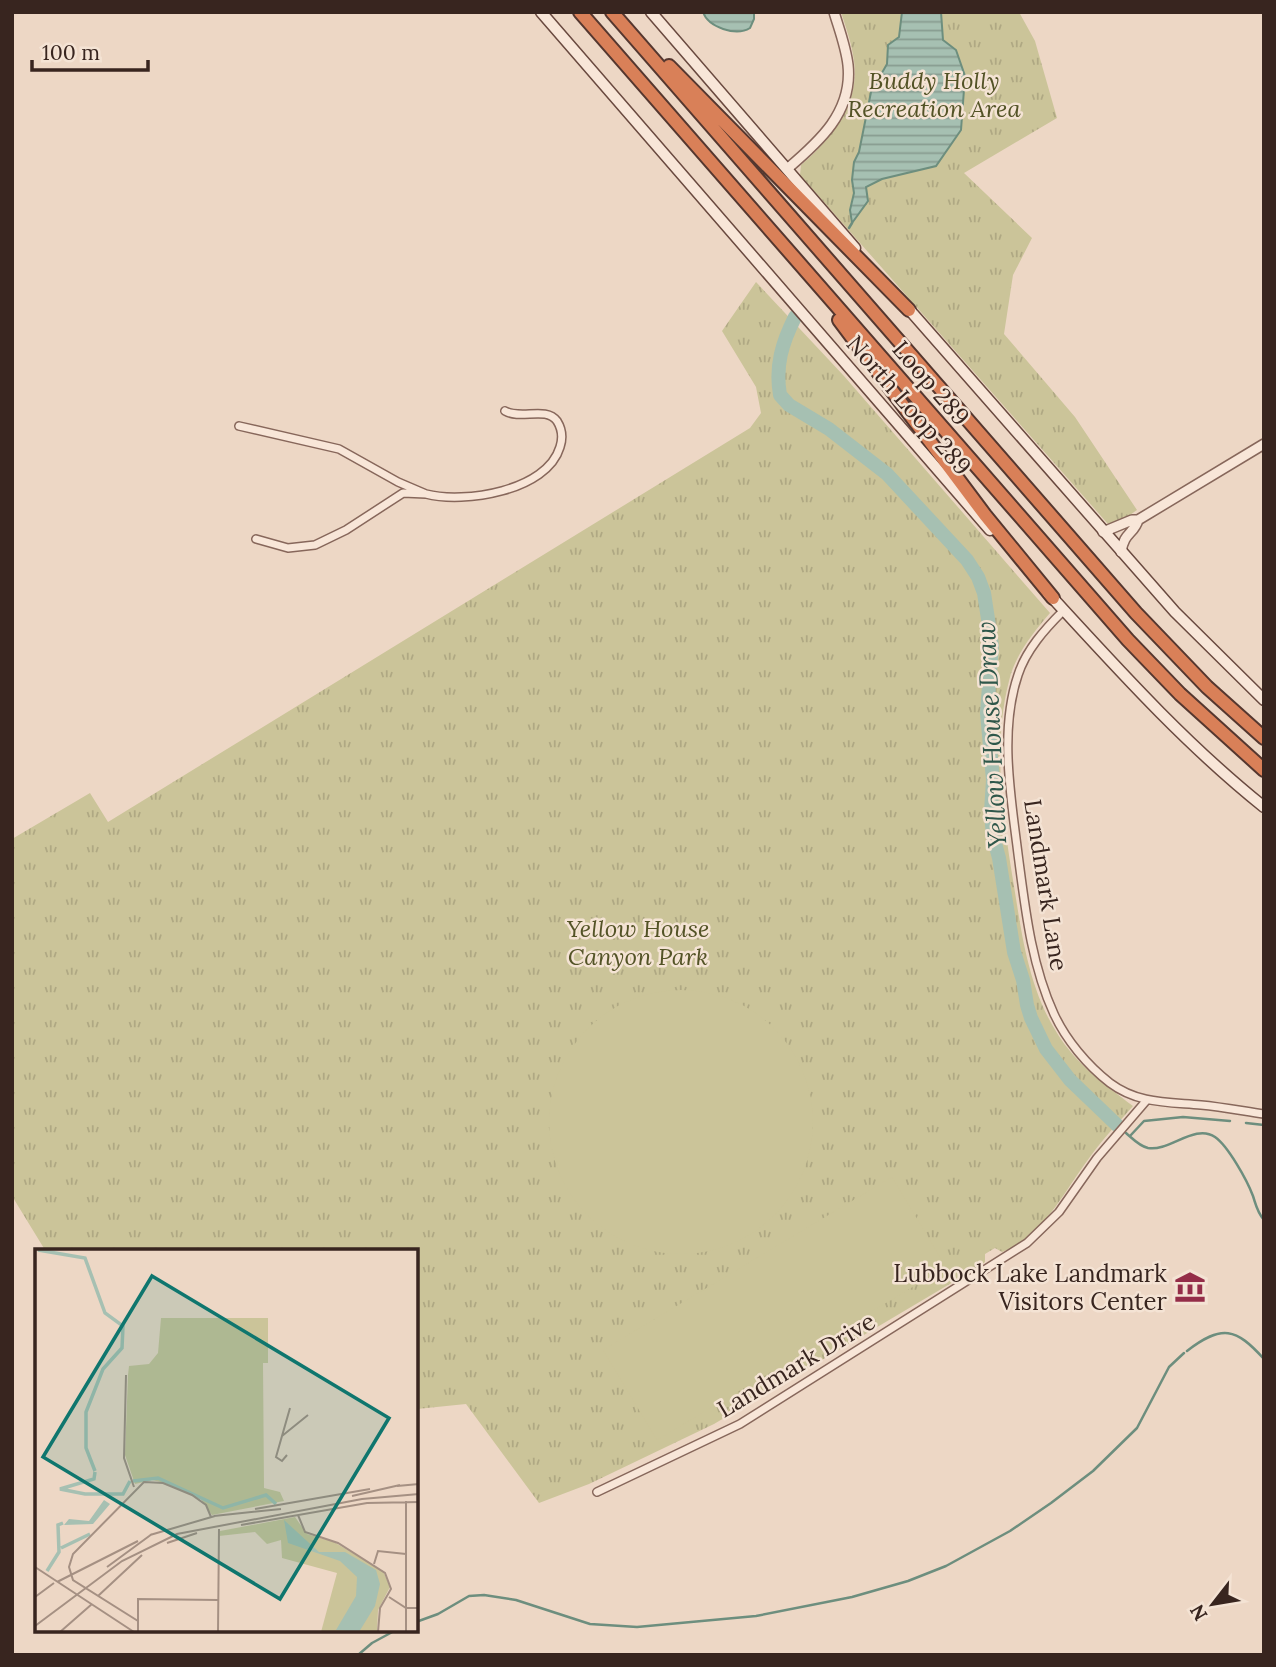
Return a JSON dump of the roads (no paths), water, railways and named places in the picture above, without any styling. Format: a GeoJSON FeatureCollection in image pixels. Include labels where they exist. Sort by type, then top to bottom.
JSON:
{"type":"FeatureCollection","features":[{"type":"Feature","properties":{"kind":"highway","name":"Loop 289"},"geometry":{"type":"LineString","coordinates":[[580,12],[1128,640],[1180,694],[1264,770]]}},
{"type":"Feature","properties":{"kind":"highway"},"geometry":{"type":"LineString","coordinates":[[614,14],[638,31],[765,165],[909,310]]}},
{"type":"Feature","properties":{"kind":"highway","name":"Loop 289"},"geometry":{"type":"LineString","coordinates":[[614,14],[1136,613],[1207,687],[1264,738]]}},
{"type":"Feature","properties":{"kind":"highway"},"geometry":{"type":"LineString","coordinates":[[808,274],[964,487],[1053,598]]}},
{"type":"Feature","properties":{"kind":"main road","name":"North Loop 289"},"geometry":{"type":"LineString","coordinates":[[541,12],[673,161],[952,488],[1063,611],[1148,702],[1212,763],[1264,807]]}},
{"type":"Feature","properties":{"kind":"main road"},"geometry":{"type":"LineString","coordinates":[[651,12],[1103,532],[1201,640],[1264,700]]}},
{"type":"Feature","properties":{"kind":"street"},"geometry":{"type":"LineString","coordinates":[[787,169],[823,137],[838,115],[843,102],[849,77],[848,64],[834,12]]}},
{"type":"Feature","properties":{"kind":"street"},"geometry":{"type":"LineString","coordinates":[[256,540],[288,548],[315,545],[346,530],[403,493],[454,498],[523,484],[542,474],[551,465],[562,443],[562,432],[556,420],[545,414],[523,416],[505,411]]}},
{"type":"Feature","properties":{"kind":"street"},"geometry":{"type":"LineString","coordinates":[[239,426],[339,450],[425,494]]}},
{"type":"Feature","properties":{"kind":"street"},"geometry":{"type":"LineString","coordinates":[[1103,532],[1138,520],[1264,444]]}},
{"type":"Feature","properties":{"kind":"street"},"geometry":{"type":"LineString","coordinates":[[1121,552],[1124,538],[1136,526],[1138,520]]}},
{"type":"Feature","properties":{"kind":"street","name":"Landmark Lane"},"geometry":{"type":"LineString","coordinates":[[1063,611],[1024,659],[1012,699],[1009,725],[1010,779],[1031,937],[1045,993],[1068,1037],[1109,1082],[1146,1101],[1203,1105],[1264,1114]]}},
{"type":"Feature","properties":{"kind":"street","name":"Landmark Drive"},"geometry":{"type":"LineString","coordinates":[[597,1492],[740,1424],[1027,1243],[1059,1212],[1097,1158],[1146,1101]]}},
{"type":"Feature","properties":{"kind":"waterway","name":"Yellow House Draw"},"geometry":{"type":"LineString","coordinates":[[849,228],[852,223]]}},
{"type":"Feature","properties":{"kind":"waterway","name":"Yellow House Draw"},"geometry":{"type":"LineString","coordinates":[[795,317],[781,355],[778,374],[780,395],[789,405],[829,429],[887,474],[967,560],[978,577],[984,593],[992,645],[987,713],[993,780],[993,836],[1014,952],[1027,1005],[1046,1049],[1070,1080],[1118,1126]]}},
{"type":"Feature","properties":{"kind":"waterway"},"geometry":{"type":"LineString","coordinates":[[1130,1136],[1144,1121],[1183,1117],[1230,1121]]}},
{"type":"Feature","properties":{"kind":"waterway"},"geometry":{"type":"LineString","coordinates":[[1246,1123],[1264,1125]]}},
{"type":"Feature","properties":{"kind":"waterway","name":"Yellow House Draw"},"geometry":{"type":"LineString","coordinates":[[1126,1133],[1148,1148],[1165,1146],[1199,1133],[1215,1137],[1237,1164],[1264,1220]]}},
{"type":"Feature","properties":{"kind":"waterway","name":"Yellow House Draw"},"geometry":{"type":"LineString","coordinates":[[1187,1351],[1210,1336],[1228,1333],[1245,1341],[1264,1359]]}},
{"type":"Feature","properties":{"kind":"waterway","name":"Yellow House Draw"},"geometry":{"type":"LineString","coordinates":[[418,1621],[438,1614],[469,1596],[484,1595],[516,1600],[590,1624],[637,1627],[756,1616],[852,1597],[908,1581],[946,1566],[1010,1531],[1093,1471],[1137,1428],[1169,1367],[1184,1353]]}},
{"type":"Feature","properties":{"kind":"waterway","name":"Yellow House Draw"},"geometry":{"type":"LineString","coordinates":[[358,1655],[372,1643],[392,1632]]}},
{"type":"Feature","properties":{"kind":"place","name":"Lubbock Lake Landmark Visitors Center"},"geometry":{"type":"Point","coordinates":[1190,1287]}},
{"type":"Feature","properties":{"kind":"park label","name":"Buddy Holly Recreation Area"},"geometry":{"type":"Point","coordinates":[934,94]}},
{"type":"Feature","properties":{"kind":"park label","name":"Yellow House Canyon Park"},"geometry":{"type":"Point","coordinates":[638,942]}}]}
